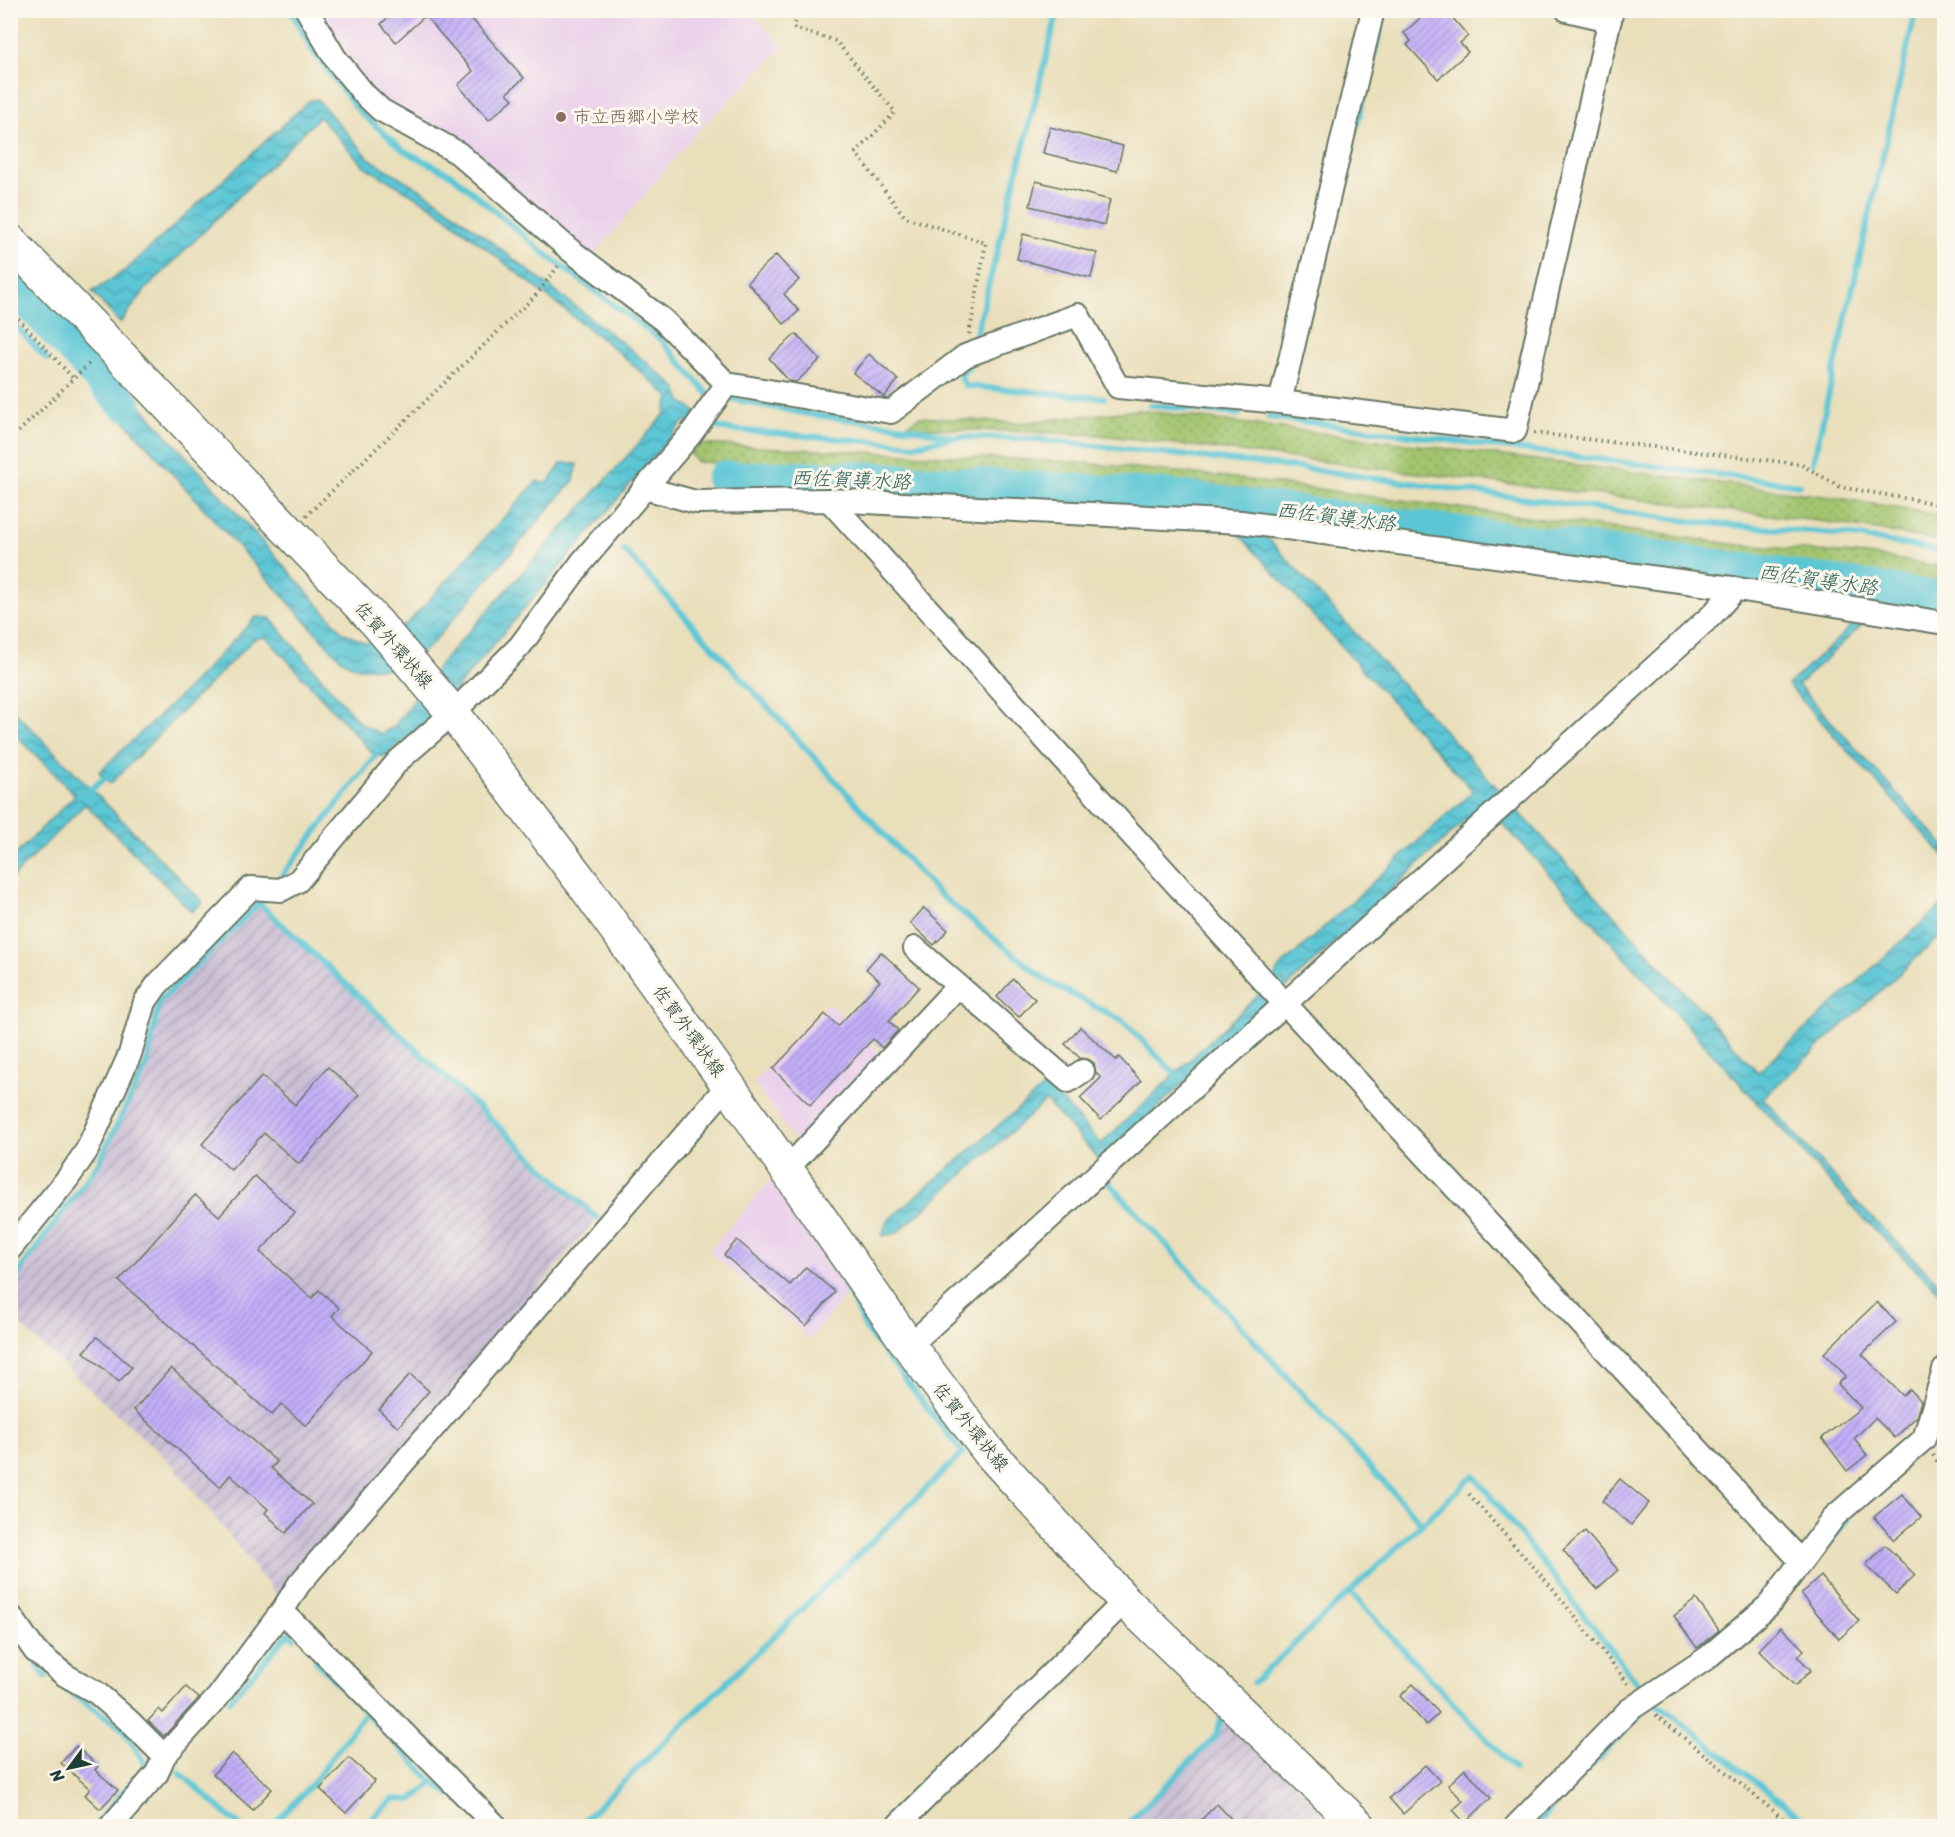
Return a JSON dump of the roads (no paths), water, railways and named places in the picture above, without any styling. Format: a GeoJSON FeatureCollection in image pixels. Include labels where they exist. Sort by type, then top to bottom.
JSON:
{"type":"FeatureCollection","features":[{"type":"Feature","properties":{"kind":"main road","name":"佐賀外環状線"},"geometry":{"type":"LineString","coordinates":[[10,241],[376,622],[453,713],[584,885],[728,1085],[909,1346],[989,1452],[1125,1601],[1359,1827]]}},
{"type":"Feature","properties":{"kind":"street"},"geometry":{"type":"LineString","coordinates":[[307,10],[335,58],[364,94],[381,110],[458,153],[570,250],[663,320],[727,384],[891,412],[964,356],[1078,315],[1118,387],[1280,402],[1515,431],[1611,15],[1568,10]]}},
{"type":"Feature","properties":{"kind":"street"},"geometry":{"type":"LineString","coordinates":[[1280,402],[1373,10]]}},
{"type":"Feature","properties":{"kind":"street"},"geometry":{"type":"LineString","coordinates":[[10,1249],[68,1178],[87,1150],[130,1054],[151,993],[251,888],[272,888],[298,880],[398,761],[453,713],[520,646],[582,562],[690,435],[727,384]]}},
{"type":"Feature","properties":{"kind":"street"},"geometry":{"type":"LineString","coordinates":[[644,488],[696,502],[829,500],[1241,522],[1732,588],[1944,623]]}},
{"type":"Feature","properties":{"kind":"street"},"geometry":{"type":"LineString","coordinates":[[829,500],[1284,1004],[1800,1560]]}},
{"type":"Feature","properties":{"kind":"street"},"geometry":{"type":"LineString","coordinates":[[909,1346],[1712,615],[1730,596],[1732,588]]}},
{"type":"Feature","properties":{"kind":"street"},"geometry":{"type":"LineString","coordinates":[[915,948],[1068,1081],[1083,1071]]}},
{"type":"Feature","properties":{"kind":"street"},"geometry":{"type":"LineString","coordinates":[[786,1170],[958,986]]}},
{"type":"Feature","properties":{"kind":"street"},"geometry":{"type":"LineString","coordinates":[[111,1827],[157,1773],[164,1756],[218,1697],[282,1611],[299,1584],[728,1085]]}},
{"type":"Feature","properties":{"kind":"street"},"geometry":{"type":"LineString","coordinates":[[1516,1827],[1647,1706],[1769,1605],[1800,1560],[1835,1516],[1924,1438],[1944,1370]]}},
{"type":"Feature","properties":{"kind":"street"},"geometry":{"type":"LineString","coordinates":[[897,1827],[1125,1601]]}},
{"type":"Feature","properties":{"kind":"street"},"geometry":{"type":"LineString","coordinates":[[282,1611],[496,1827]]}},
{"type":"Feature","properties":{"kind":"street"},"geometry":{"type":"LineString","coordinates":[[10,1615],[35,1651],[65,1675],[97,1694],[129,1721],[164,1756]]}},
{"type":"Feature","properties":{"kind":"water"},"geometry":{"type":"Polygon","coordinates":[[[317,99],[370,159],[436,199],[624,344],[677,388],[681,401],[698,413],[691,424],[685,420],[432,717],[385,756],[375,756],[266,637],[254,639],[110,784],[99,772],[181,695],[256,617],[270,618],[361,724],[381,734],[394,727],[441,663],[665,414],[669,397],[617,351],[432,206],[365,167],[319,117],[146,289],[120,323],[92,292],[127,269],[309,101],[317,99]]]}},
{"type":"Feature","properties":{"kind":"water"},"geometry":{"type":"Polygon","coordinates":[[[11,265],[88,347],[71,363],[11,298],[11,265]]]}},
{"type":"Feature","properties":{"kind":"water"},"geometry":{"type":"Polygon","coordinates":[[[101,361],[343,632],[365,643],[380,640],[408,623],[537,481],[547,484],[562,463],[578,464],[574,480],[430,646],[399,669],[357,668],[342,660],[329,647],[84,376],[101,361]]]}},
{"type":"Feature","properties":{"kind":"water"},"geometry":{"type":"Polygon","coordinates":[[[1235,530],[1266,536],[1758,1072],[1944,903],[1944,933],[1763,1098],[1860,1206],[1944,1288],[1944,1297],[1861,1216],[1484,803],[1100,1161],[1046,1101],[897,1233],[882,1236],[887,1221],[1047,1084],[1101,1144],[1273,981],[1278,969],[1473,791],[1235,530]]]}},
{"type":"Feature","properties":{"kind":"water"},"geometry":{"type":"Polygon","coordinates":[[[1859,619],[1867,620],[1798,685],[1944,845],[1944,856],[1788,685],[1859,619]]]}},
{"type":"Feature","properties":{"kind":"water"},"geometry":{"type":"Polygon","coordinates":[[[11,708],[203,902],[192,912],[85,804],[11,879],[11,859],[75,795],[11,730],[11,708]]]}},
{"type":"Feature","properties":{"kind":"waterway"},"geometry":{"type":"LineString","coordinates":[[291,10],[313,52],[359,111],[403,150],[452,175],[548,256],[660,339],[708,394],[713,395]]}},
{"type":"Feature","properties":{"kind":"waterway"},"geometry":{"type":"LineString","coordinates":[[975,339],[1058,10]]}},
{"type":"Feature","properties":{"kind":"waterway"},"geometry":{"type":"LineString","coordinates":[[1357,125],[1385,10]]}},
{"type":"Feature","properties":{"kind":"waterway"},"geometry":{"type":"LineString","coordinates":[[1813,463],[1916,10]]}},
{"type":"Feature","properties":{"kind":"waterway"},"geometry":{"type":"LineString","coordinates":[[10,282],[124,404]]}},
{"type":"Feature","properties":{"kind":"waterway"},"geometry":{"type":"LineString","coordinates":[[10,320],[47,359]]}},
{"type":"Feature","properties":{"kind":"waterway"},"geometry":{"type":"LineString","coordinates":[[969,367],[960,376],[966,386],[1104,398]]}},
{"type":"Feature","properties":{"kind":"waterway"},"geometry":{"type":"LineString","coordinates":[[723,397],[808,414],[912,428],[952,437]]}},
{"type":"Feature","properties":{"kind":"waterway"},"geometry":{"type":"LineString","coordinates":[[1150,405],[1239,414]]}},
{"type":"Feature","properties":{"kind":"waterway"},"geometry":{"type":"LineString","coordinates":[[1268,417],[1800,485]]}},
{"type":"Feature","properties":{"kind":"waterway"},"geometry":{"type":"LineString","coordinates":[[707,422],[723,429],[915,445],[955,437],[1031,439],[1301,468],[1695,522],[1847,535],[1944,551]]}},
{"type":"Feature","properties":{"kind":"waterway","name":"西佐賀導水路"},"geometry":{"type":"LineString","coordinates":[[723,478],[860,478],[1169,496],[1757,571],[1944,599]]}},
{"type":"Feature","properties":{"kind":"waterway"},"geometry":{"type":"LineString","coordinates":[[624,550],[939,894],[1047,981],[1123,1021],[1175,1074]]}},
{"type":"Feature","properties":{"kind":"waterway"},"geometry":{"type":"LineString","coordinates":[[277,882],[375,756]]}},
{"type":"Feature","properties":{"kind":"waterway"},"geometry":{"type":"LineString","coordinates":[[85,795],[109,774]]}},
{"type":"Feature","properties":{"kind":"waterway"},"geometry":{"type":"LineString","coordinates":[[10,1289],[23,1266],[98,1164],[147,1064],[159,1002],[267,895]]}},
{"type":"Feature","properties":{"kind":"waterway"},"geometry":{"type":"LineString","coordinates":[[260,904],[597,1218]]}},
{"type":"Feature","properties":{"kind":"waterway"},"geometry":{"type":"LineString","coordinates":[[1104,1177],[1422,1524]]}},
{"type":"Feature","properties":{"kind":"waterway"},"geometry":{"type":"LineString","coordinates":[[578,1826],[963,1453],[867,1331],[841,1276]]}},
{"type":"Feature","properties":{"kind":"waterway"},"geometry":{"type":"LineString","coordinates":[[1936,1435],[1944,1416]]}},
{"type":"Feature","properties":{"kind":"waterway"},"geometry":{"type":"LineString","coordinates":[[1253,1683],[1474,1475],[1640,1687]]}},
{"type":"Feature","properties":{"kind":"waterway"},"geometry":{"type":"LineString","coordinates":[[1820,1555],[1848,1518]]}},
{"type":"Feature","properties":{"kind":"waterway"},"geometry":{"type":"LineString","coordinates":[[1350,1592],[1514,1769]]}},
{"type":"Feature","properties":{"kind":"waterway"},"geometry":{"type":"LineString","coordinates":[[230,1700],[289,1633],[294,1638]]}},
{"type":"Feature","properties":{"kind":"waterway"},"geometry":{"type":"LineString","coordinates":[[316,1661],[433,1782],[450,1795]]}},
{"type":"Feature","properties":{"kind":"waterway"},"geometry":{"type":"LineString","coordinates":[[37,1665],[46,1677]]}},
{"type":"Feature","properties":{"kind":"waterway"},"geometry":{"type":"LineString","coordinates":[[65,1689],[123,1729],[146,1765],[95,1826]]}},
{"type":"Feature","properties":{"kind":"waterway"},"geometry":{"type":"LineString","coordinates":[[1658,1704],[1811,1826]]}},
{"type":"Feature","properties":{"kind":"waterway"},"geometry":{"type":"LineString","coordinates":[[273,1826],[313,1783],[366,1712]]}},
{"type":"Feature","properties":{"kind":"waterway"},"geometry":{"type":"LineString","coordinates":[[1125,1826],[1216,1736],[1223,1713]]}},
{"type":"Feature","properties":{"kind":"waterway"},"geometry":{"type":"LineString","coordinates":[[1534,1826],[1639,1716]]}},
{"type":"Feature","properties":{"kind":"waterway"},"geometry":{"type":"LineString","coordinates":[[179,1772],[240,1826]]}},
{"type":"Feature","properties":{"kind":"waterway"},"geometry":{"type":"LineString","coordinates":[[363,1826],[394,1799],[412,1800],[433,1782]]}},
{"type":"Feature","properties":{"kind":"place","name":"市立西郷小学校"},"geometry":{"type":"Point","coordinates":[561,117]}}]}
